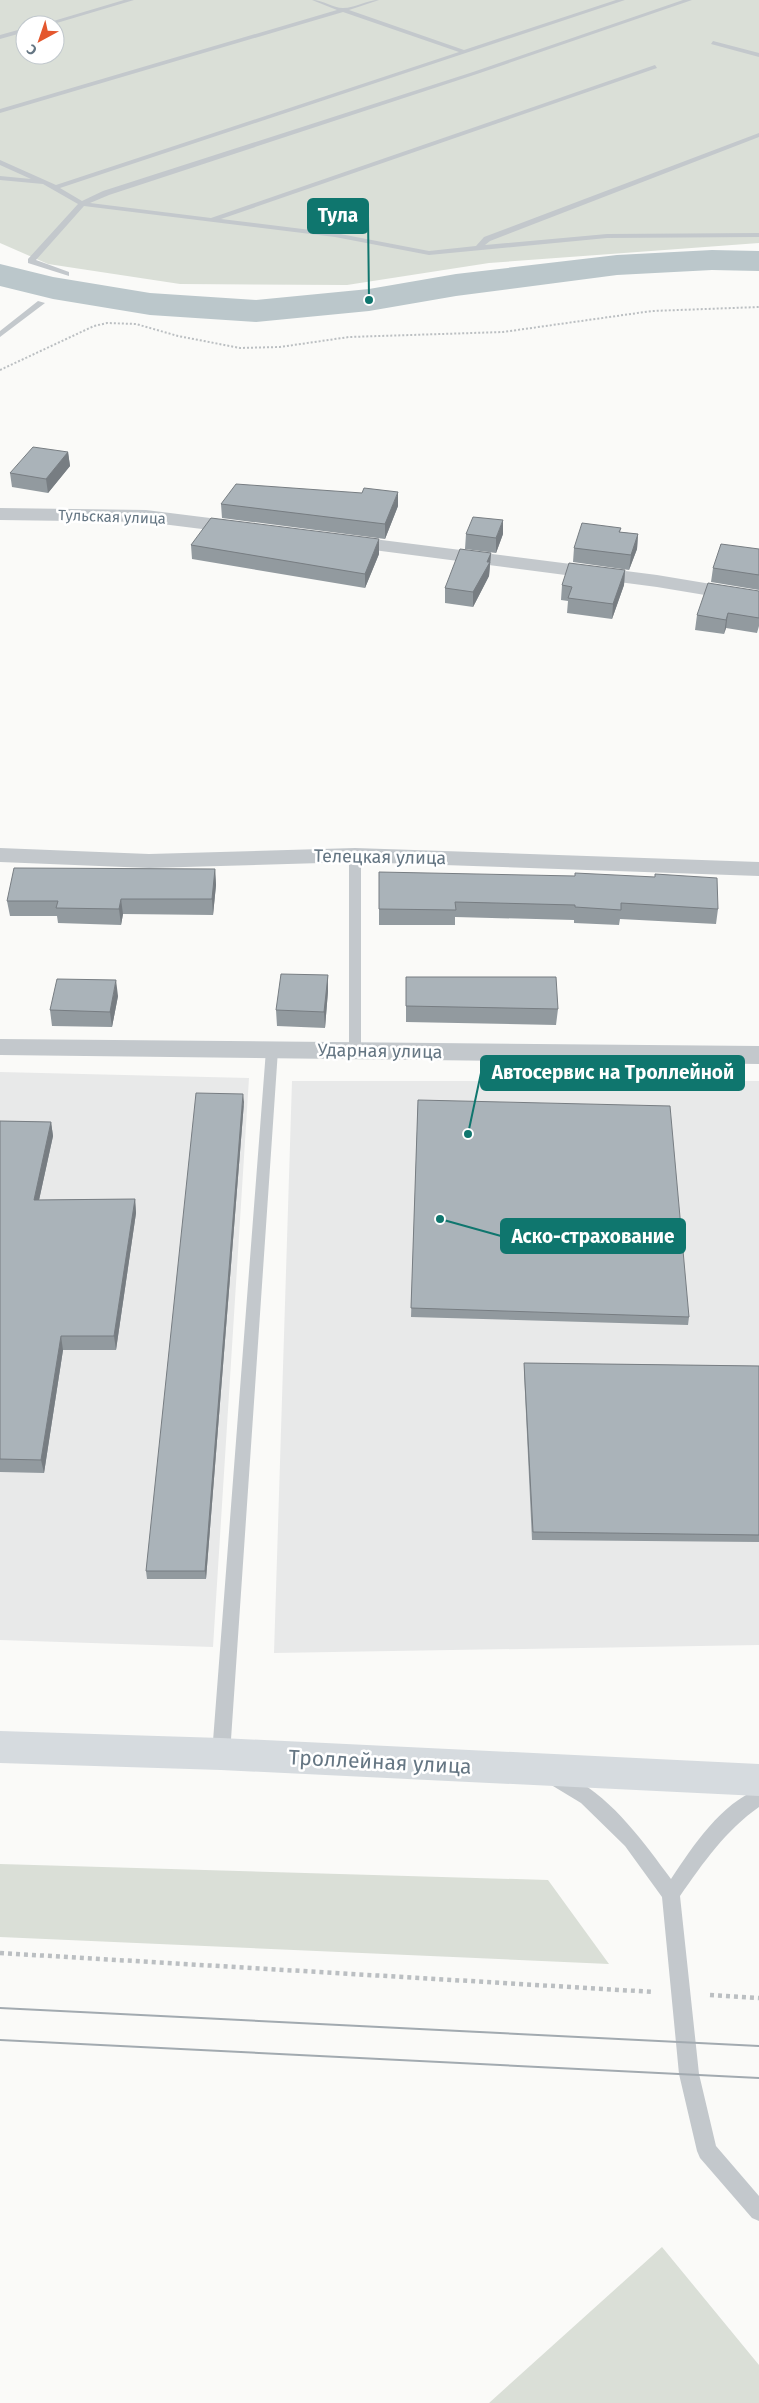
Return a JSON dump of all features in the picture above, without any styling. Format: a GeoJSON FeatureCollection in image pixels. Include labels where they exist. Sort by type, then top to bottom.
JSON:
{"type":"FeatureCollection","features":[{"type":"Feature","properties":{"kind":"main road","name":"Троллейная улица"},"geometry":{"type":"LineString","coordinates":[[0,1747],[221,1754],[759,1780]]}},
{"type":"Feature","properties":{"kind":"street","name":"Тульская улица"},"geometry":{"type":"LineString","coordinates":[[0,514],[146,516],[264,531]]}},
{"type":"Feature","properties":{"kind":"street"},"geometry":{"type":"LineString","coordinates":[[323,538],[657,581],[759,598]]}},
{"type":"Feature","properties":{"kind":"street","name":"Телецкая улица"},"geometry":{"type":"LineString","coordinates":[[0,856],[149,861],[354,855],[759,868]]}},
{"type":"Feature","properties":{"kind":"street","name":"Ударная улица"},"geometry":{"type":"LineString","coordinates":[[0,1047],[759,1056]]}},
{"type":"Feature","properties":{"kind":"lane"},"geometry":{"type":"LineString","coordinates":[[65,19],[131,0]]}},
{"type":"Feature","properties":{"kind":"lane"},"geometry":{"type":"LineString","coordinates":[[315,0],[462,51]]}},
{"type":"Feature","properties":{"kind":"lane"},"geometry":{"type":"LineString","coordinates":[[0,111],[376,0]]}},
{"type":"Feature","properties":{"kind":"lane"},"geometry":{"type":"LineString","coordinates":[[0,162],[56,187],[462,51],[622,0]]}},
{"type":"Feature","properties":{"kind":"lane"},"geometry":{"type":"LineString","coordinates":[[66,274],[31,261],[82,204],[106,193],[484,70],[688,0]]}},
{"type":"Feature","properties":{"kind":"lane"},"geometry":{"type":"LineString","coordinates":[[0,37],[15,33]]}},
{"type":"Feature","properties":{"kind":"lane"},"geometry":{"type":"LineString","coordinates":[[713,43],[759,55]]}},
{"type":"Feature","properties":{"kind":"lane"},"geometry":{"type":"LineString","coordinates":[[210,220],[654,67]]}},
{"type":"Feature","properties":{"kind":"lane"},"geometry":{"type":"LineString","coordinates":[[478,249],[487,239],[759,135]]}},
{"type":"Feature","properties":{"kind":"lane"},"geometry":{"type":"LineString","coordinates":[[0,178],[45,182],[82,204],[335,235],[429,253],[607,236],[759,235]]}},
{"type":"Feature","properties":{"kind":"lane"},"geometry":{"type":"LineString","coordinates":[[0,335],[41,303]]}},
{"type":"Feature","properties":{"kind":"lane"},"geometry":{"type":"LineString","coordinates":[[354,855],[355,1051]]}},
{"type":"Feature","properties":{"kind":"lane"},"geometry":{"type":"LineString","coordinates":[[221,1754],[272,1050]]}},
{"type":"Feature","properties":{"kind":"lane"},"geometry":{"type":"LineString","coordinates":[[540,1769],[587,1796],[631,1840],[671,1894],[689,2074],[707,2151],[759,2210]]}},
{"type":"Feature","properties":{"kind":"lane"},"geometry":{"type":"LineString","coordinates":[[671,1894],[702,1848],[738,1810],[759,1797]]}},
{"type":"Feature","properties":{"kind":"path"},"geometry":{"type":"LineString","coordinates":[[0,370],[94,326],[107,323],[136,324],[178,336],[240,348],[280,347],[349,337],[503,332],[652,311],[759,307]]}},
{"type":"Feature","properties":{"kind":"path"},"geometry":{"type":"LineString","coordinates":[[0,1953],[759,1998]]}},
{"type":"Feature","properties":{"kind":"shaded area"},"geometry":{"type":"Polygon","coordinates":[[[0,0],[759,0],[759,243],[489,263],[347,285],[180,284],[48,264],[0,243],[0,0]]]}},
{"type":"Feature","properties":{"kind":"shaded area"},"geometry":{"type":"Polygon","coordinates":[[[0,1072],[249,1078],[213,1647],[0,1640],[0,1072]]]}},
{"type":"Feature","properties":{"kind":"shaded area"},"geometry":{"type":"Polygon","coordinates":[[[292,1081],[759,1081],[759,1645],[274,1653],[292,1081]]]}},
{"type":"Feature","properties":{"kind":"shaded area"},"geometry":{"type":"Polygon","coordinates":[[[0,1864],[548,1880],[609,1964],[0,1937],[0,1864]]]}},
{"type":"Feature","properties":{"kind":"shaded area"},"geometry":{"type":"Polygon","coordinates":[[[662,2247],[759,2365],[759,2403],[489,2403],[662,2247]]]}},
{"type":"Feature","properties":{"kind":"building"},"geometry":{"type":"Polygon","coordinates":[[[33,447],[68,452],[46,479],[10,473],[33,447]]]}},
{"type":"Feature","properties":{"kind":"building"},"geometry":{"type":"Polygon","coordinates":[[[236,484],[362,493],[364,488],[398,492],[385,524],[221,504],[236,484]]]}},
{"type":"Feature","properties":{"kind":"building"},"geometry":{"type":"Polygon","coordinates":[[[473,517],[503,520],[496,538],[466,534],[473,517]]]}},
{"type":"Feature","properties":{"kind":"building"},"geometry":{"type":"Polygon","coordinates":[[[211,518],[379,539],[365,574],[191,545],[211,518]]]}},
{"type":"Feature","properties":{"kind":"building"},"geometry":{"type":"Polygon","coordinates":[[[582,523],[621,528],[619,532],[638,534],[631,555],[574,548],[582,523]]]}},
{"type":"Feature","properties":{"kind":"building"},"geometry":{"type":"Polygon","coordinates":[[[721,544],[759,549],[759,575],[713,568],[721,544]]]}},
{"type":"Feature","properties":{"kind":"building"},"geometry":{"type":"Polygon","coordinates":[[[460,549],[491,553],[487,562],[490,562],[473,592],[445,588],[460,549]]]}},
{"type":"Feature","properties":{"kind":"building"},"geometry":{"type":"Polygon","coordinates":[[[569,563],[625,570],[613,604],[568,598],[572,587],[562,585],[569,563]]]}},
{"type":"Feature","properties":{"kind":"building"},"geometry":{"type":"Polygon","coordinates":[[[708,583],[759,591],[759,618],[728,613],[726,620],[697,615],[708,583]]]}},
{"type":"Feature","properties":{"kind":"building"},"geometry":{"type":"Polygon","coordinates":[[[14,868],[215,869],[212,899],[121,899],[119,909],[56,908],[58,901],[7,901],[14,868]]]}},
{"type":"Feature","properties":{"kind":"building"},"geometry":{"type":"Polygon","coordinates":[[[379,872],[575,876],[575,873],[655,877],[655,874],[717,878],[718,909],[621,903],[621,910],[575,907],[575,905],[455,902],[456,910],[379,909],[379,872]]]}},
{"type":"Feature","properties":{"kind":"building"},"geometry":{"type":"Polygon","coordinates":[[[281,974],[328,975],[324,1012],[276,1010],[281,974]]]}},
{"type":"Feature","properties":{"kind":"building"},"geometry":{"type":"Polygon","coordinates":[[[406,977],[556,977],[558,1009],[406,1006],[406,977]]]}},
{"type":"Feature","properties":{"kind":"building"},"geometry":{"type":"Polygon","coordinates":[[[57,979],[116,980],[110,1012],[50,1010],[57,979]]]}},
{"type":"Feature","properties":{"kind":"building"},"geometry":{"type":"Polygon","coordinates":[[[196,1093],[243,1094],[205,1571],[146,1571],[196,1093]]]}},
{"type":"Feature","properties":{"kind":"building"},"geometry":{"type":"Polygon","coordinates":[[[418,1100],[670,1106],[689,1317],[411,1308],[418,1100]]]}},
{"type":"Feature","properties":{"kind":"building"},"geometry":{"type":"Polygon","coordinates":[[[0,1121],[51,1122],[34,1200],[135,1199],[114,1336],[61,1336],[41,1460],[0,1459],[0,1121]]]}},
{"type":"Feature","properties":{"kind":"building"},"geometry":{"type":"Polygon","coordinates":[[[524,1363],[759,1366],[759,1535],[533,1532],[524,1363]]]}},
{"type":"Feature","properties":{"kind":"waterway"},"geometry":{"type":"LineString","coordinates":[[0,275],[53,288],[150,304],[256,311],[369,300],[456,285],[617,265],[712,260],[759,261]]}},
{"type":"Feature","properties":{"kind":"tram line"},"geometry":{"type":"LineString","coordinates":[[0,2008],[759,2046]]}},
{"type":"Feature","properties":{"kind":"tram line"},"geometry":{"type":"LineString","coordinates":[[0,2040],[759,2078]]}},
{"type":"Feature","properties":{"kind":"place","name":"Тула"},"geometry":{"type":"Point","coordinates":[369,300]}},
{"type":"Feature","properties":{"kind":"place","name":"Автосервис на Троллейной"},"geometry":{"type":"Point","coordinates":[468,1134]}},
{"type":"Feature","properties":{"kind":"place","name":"Аско-страхование"},"geometry":{"type":"Point","coordinates":[440,1219]}}]}
